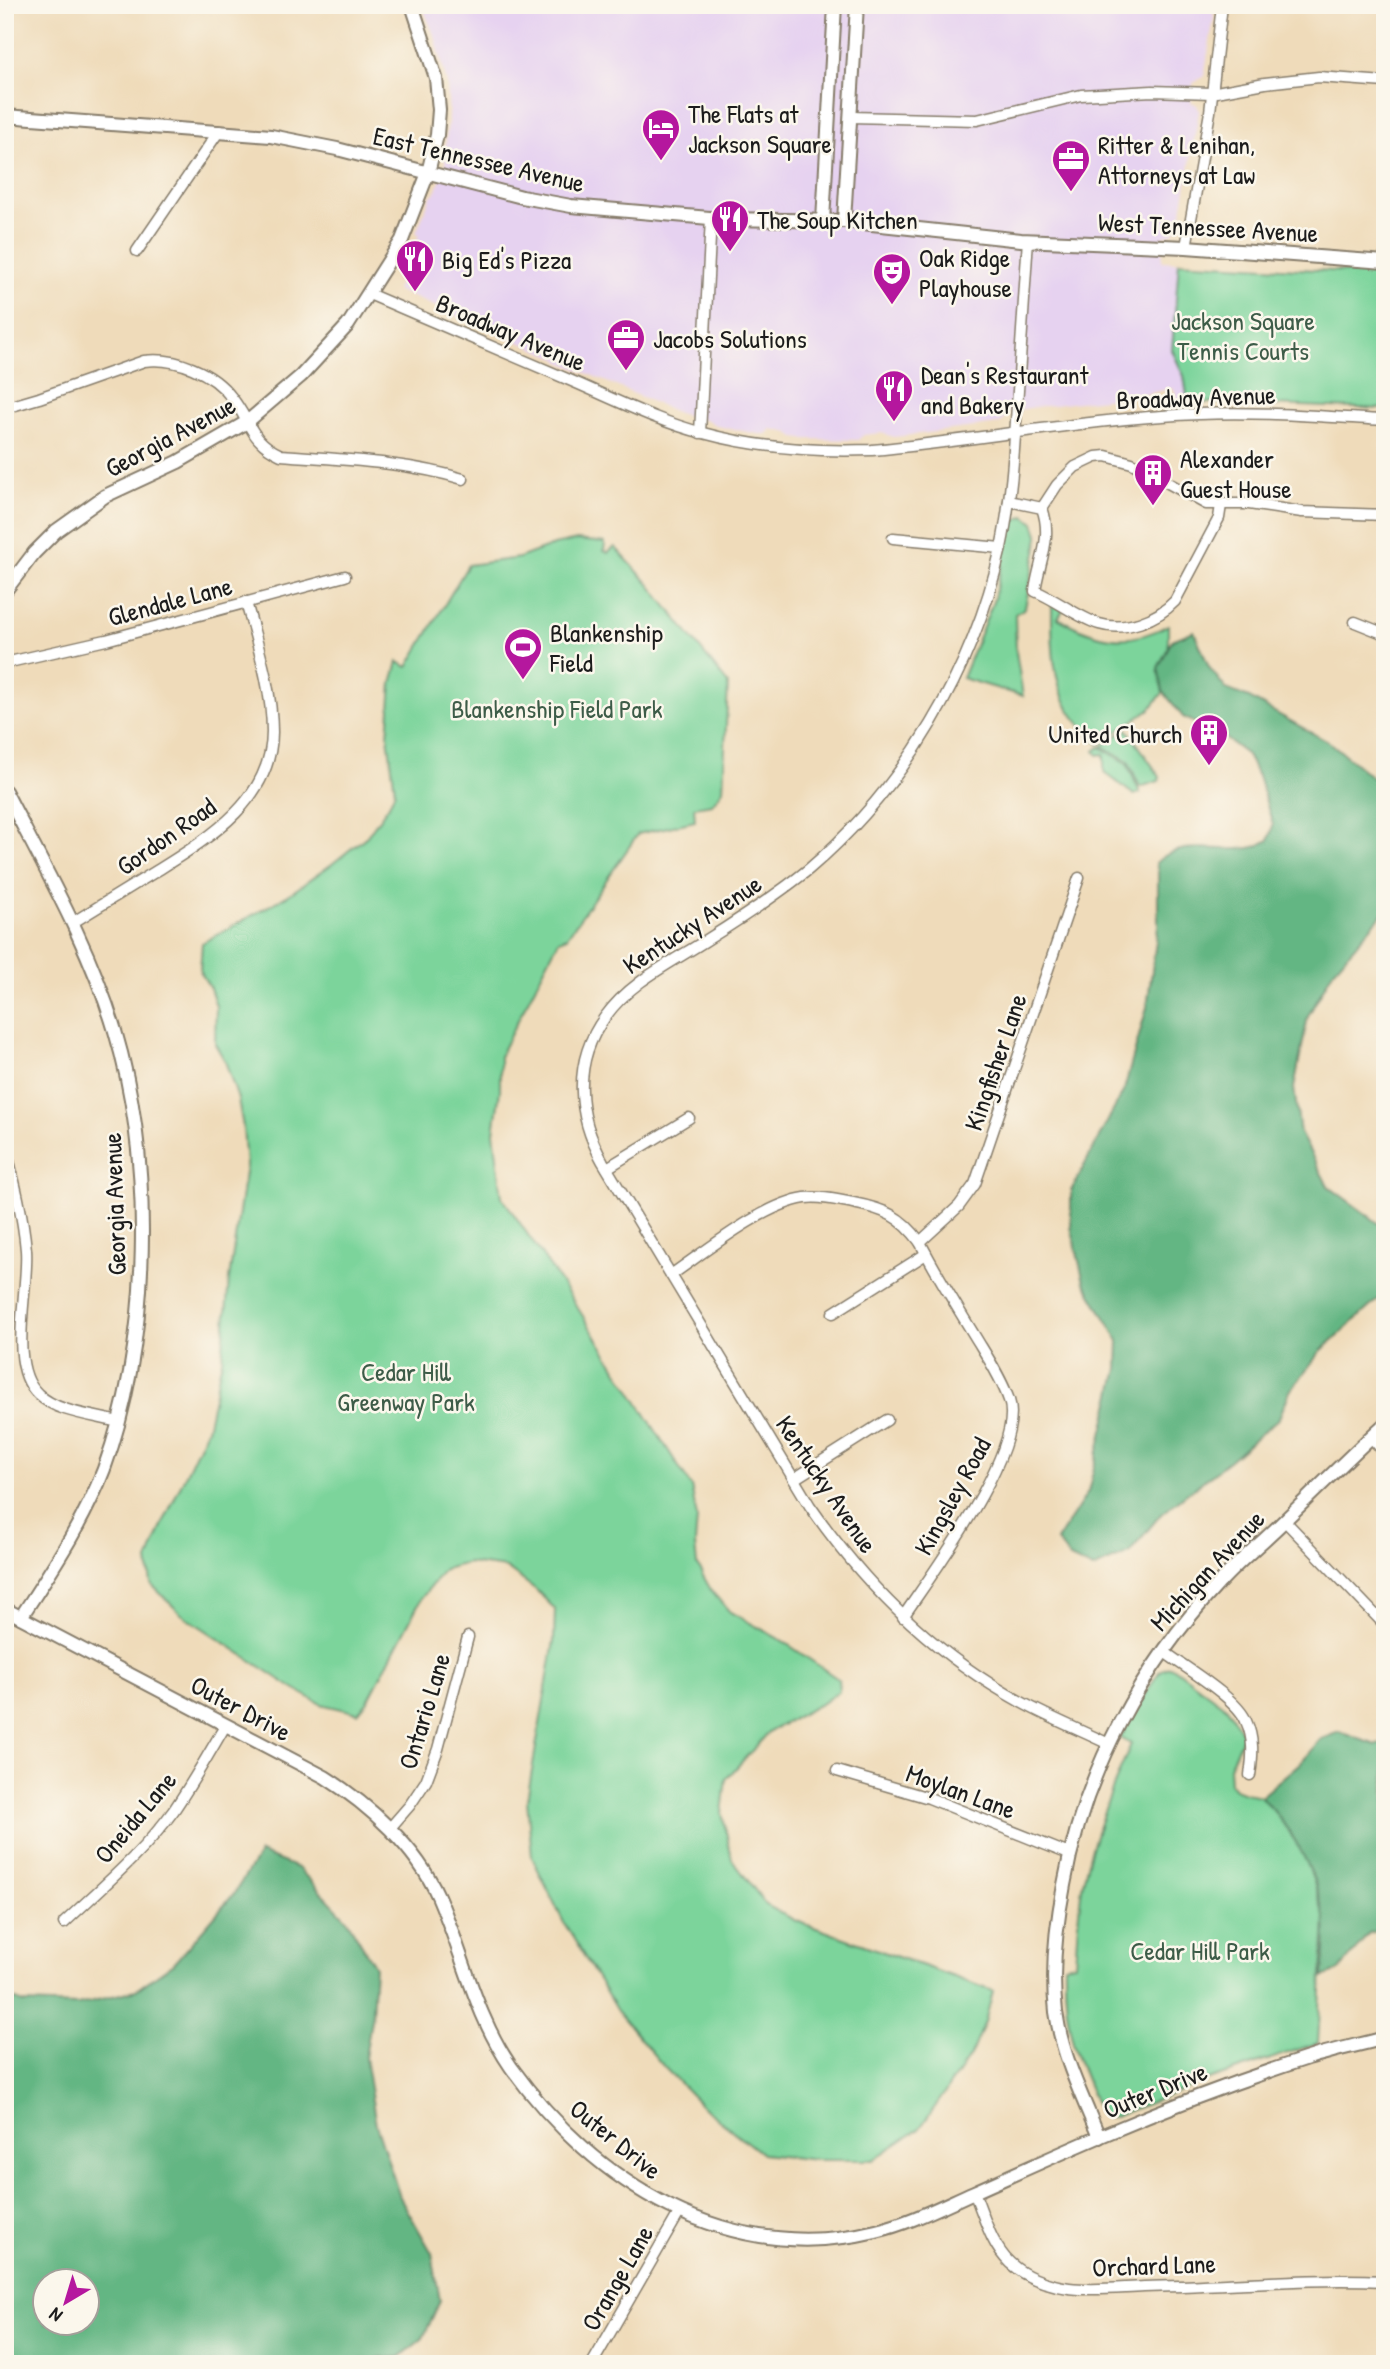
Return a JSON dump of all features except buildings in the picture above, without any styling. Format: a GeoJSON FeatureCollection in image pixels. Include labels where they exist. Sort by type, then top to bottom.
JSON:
{"type":"FeatureCollection","features":[{"type":"Feature","properties":{"kind":"street","name":"Georgia Avenue"},"geometry":{"type":"LineString","coordinates":[[5,592],[34,553],[81,511],[115,491],[178,462],[247,422],[301,376],[348,325],[402,240],[428,173],[438,135],[436,78],[412,5]]}},
{"type":"Feature","properties":{"kind":"street"},"geometry":{"type":"LineString","coordinates":[[823,221],[835,5]]}},
{"type":"Feature","properties":{"kind":"street"},"geometry":{"type":"LineString","coordinates":[[844,222],[857,5]]}},
{"type":"Feature","properties":{"kind":"street"},"geometry":{"type":"LineString","coordinates":[[1186,247],[1210,112],[1222,5]]}},
{"type":"Feature","properties":{"kind":"street"},"geometry":{"type":"LineString","coordinates":[[828,115],[977,120],[1081,94],[1152,90],[1211,93],[1319,77],[1385,82]]}},
{"type":"Feature","properties":{"kind":"street","name":"East Tennessee Avenue"},"geometry":{"type":"LineString","coordinates":[[5,116],[271,136],[522,197],[571,206],[711,218],[844,222],[1028,240]]}},
{"type":"Feature","properties":{"kind":"street"},"geometry":{"type":"LineString","coordinates":[[137,251],[219,131]]}},
{"type":"Feature","properties":{"kind":"street"},"geometry":{"type":"LineString","coordinates":[[825,181],[847,181]]}},
{"type":"Feature","properties":{"kind":"street"},"geometry":{"type":"LineString","coordinates":[[700,433],[711,218]]}},
{"type":"Feature","properties":{"kind":"street","name":"West Tennessee Avenue"},"geometry":{"type":"LineString","coordinates":[[1028,240],[1186,247],[1385,262]]}},
{"type":"Feature","properties":{"kind":"street","name":"Kentucky Avenue"},"geometry":{"type":"LineString","coordinates":[[1028,240],[1009,501],[1001,548],[974,636],[957,674],[914,750],[880,796],[834,846],[792,882],[738,920],[635,984],[617,1001],[603,1019],[586,1056],[582,1092],[585,1121],[594,1146],[794,1479],[836,1543],[903,1617],[947,1656],[1009,1695],[1109,1744]]}},
{"type":"Feature","properties":{"kind":"street","name":"Broadway Avenue"},"geometry":{"type":"LineString","coordinates":[[369,294],[639,410],[700,433],[781,447],[843,451],[908,447],[1114,420],[1199,414],[1251,413],[1385,420]]}},
{"type":"Feature","properties":{"kind":"street"},"geometry":{"type":"LineString","coordinates":[[5,408],[144,361],[160,360],[186,365],[209,378],[231,396],[258,441],[281,455],[400,465],[463,479]]}},
{"type":"Feature","properties":{"kind":"street"},"geometry":{"type":"LineString","coordinates":[[1221,505],[1219,518],[1175,601],[1157,616],[1131,624],[1102,625],[1035,591],[1049,533],[1042,508],[1057,485],[1075,467],[1096,457],[1118,457],[1206,504],[1249,504],[1302,512],[1385,515]]}},
{"type":"Feature","properties":{"kind":"street"},"geometry":{"type":"LineString","coordinates":[[1009,501],[1042,508]]}},
{"type":"Feature","properties":{"kind":"street"},"geometry":{"type":"LineString","coordinates":[[893,538],[1001,548]]}},
{"type":"Feature","properties":{"kind":"street","name":"Glendale Lane"},"geometry":{"type":"LineString","coordinates":[[5,663],[106,640],[345,576]]}},
{"type":"Feature","properties":{"kind":"street","name":"Gordon Road"},"geometry":{"type":"LineString","coordinates":[[72,923],[210,836],[233,816],[262,776],[272,737],[271,712],[268,687],[246,601]]}},
{"type":"Feature","properties":{"kind":"street"},"geometry":{"type":"LineString","coordinates":[[1355,622],[1385,634]]}},
{"type":"Feature","properties":{"kind":"street","name":"Georgia Avenue"},"geometry":{"type":"LineString","coordinates":[[5,791],[86,952],[115,1032],[131,1103],[142,1214],[139,1298],[128,1377],[118,1422],[104,1468],[85,1513],[21,1616]]}},
{"type":"Feature","properties":{"kind":"street","name":"Kingfisher Lane"},"geometry":{"type":"LineString","coordinates":[[920,1242],[959,1206],[975,1184],[1079,878]]}},
{"type":"Feature","properties":{"kind":"street"},"geometry":{"type":"LineString","coordinates":[[607,1168],[689,1118]]}},
{"type":"Feature","properties":{"kind":"street"},"geometry":{"type":"LineString","coordinates":[[5,1146],[23,1224],[26,1253],[21,1353],[24,1375],[38,1394],[56,1406],[118,1422]]}},
{"type":"Feature","properties":{"kind":"street","name":"Kingsley Road"},"geometry":{"type":"LineString","coordinates":[[671,1275],[766,1213],[791,1201],[805,1198],[820,1197],[863,1205],[895,1215],[909,1227],[920,1242],[992,1364],[1010,1401],[1011,1421],[1008,1437],[972,1512],[903,1617]]}},
{"type":"Feature","properties":{"kind":"street"},"geometry":{"type":"LineString","coordinates":[[833,1313],[926,1254]]}},
{"type":"Feature","properties":{"kind":"street"},"geometry":{"type":"LineString","coordinates":[[794,1479],[887,1420]]}},
{"type":"Feature","properties":{"kind":"street","name":"Michigan Avenue"},"geometry":{"type":"LineString","coordinates":[[1099,2137],[1067,2062],[1056,2011],[1054,1972],[1059,1913],[1069,1854],[1088,1793],[1131,1702],[1163,1651],[1222,1580],[1385,1424]]}},
{"type":"Feature","properties":{"kind":"street"},"geometry":{"type":"LineString","coordinates":[[1371,1437],[1385,1453]]}},
{"type":"Feature","properties":{"kind":"street"},"geometry":{"type":"LineString","coordinates":[[1285,1521],[1385,1626]]}},
{"type":"Feature","properties":{"kind":"street","name":"Outer Drive"},"geometry":{"type":"LineString","coordinates":[[5,1609],[329,1780],[359,1801],[390,1828],[434,1889],[474,1998],[496,2042],[541,2106],[577,2143],[628,2183],[679,2213],[719,2227],[764,2237],[833,2239],[876,2231],[905,2222],[1200,2094],[1311,2057],[1385,2038]]}},
{"type":"Feature","properties":{"kind":"street","name":"Ontario Lane"},"geometry":{"type":"LineString","coordinates":[[390,1828],[426,1782],[438,1749],[468,1637]]}},
{"type":"Feature","properties":{"kind":"street"},"geometry":{"type":"LineString","coordinates":[[1163,1651],[1233,1702],[1246,1718],[1253,1756],[1251,1775]]}},
{"type":"Feature","properties":{"kind":"street","name":"Oneida Lane"},"geometry":{"type":"LineString","coordinates":[[64,1923],[128,1864],[159,1828],[180,1800],[225,1726]]}},
{"type":"Feature","properties":{"kind":"street","name":"Moylan Lane"},"geometry":{"type":"LineString","coordinates":[[837,1771],[929,1798],[1069,1854]]}},
{"type":"Feature","properties":{"kind":"street","name":"Orchard Lane"},"geometry":{"type":"LineString","coordinates":[[974,2192],[1000,2252],[1023,2272],[1054,2285],[1101,2288],[1385,2281]]}},
{"type":"Feature","properties":{"kind":"street","name":"Orange Lane"},"geometry":{"type":"LineString","coordinates":[[592,2364],[679,2213]]}},
{"type":"Feature","properties":{"kind":"shaded area"},"geometry":{"type":"Polygon","coordinates":[[[422,5],[1211,5],[1214,17],[1204,76],[1193,83],[1191,102],[1197,105],[1199,111],[1180,223],[1173,233],[1163,237],[1162,261],[1179,262],[1172,350],[1184,376],[1189,405],[1179,402],[1173,388],[1146,394],[1029,408],[1007,412],[1003,421],[998,424],[894,437],[881,433],[863,435],[858,440],[803,439],[772,429],[766,434],[759,434],[717,426],[709,421],[678,413],[396,290],[419,235],[416,233],[431,196],[437,190],[446,163],[444,158],[449,113],[447,83],[436,40],[422,5]]]}},
{"type":"Feature","properties":{"kind":"green space","name":"Jackson Square Tennis Courts"},"geometry":{"type":"Polygon","coordinates":[[[1179,262],[1385,274],[1385,409],[1188,402],[1184,376],[1172,350],[1179,262]]]}},
{"type":"Feature","properties":{"kind":"green space"},"geometry":{"type":"Polygon","coordinates":[[[1025,516],[1034,523],[1039,537],[1025,608],[1015,614],[1016,652],[1023,696],[962,678],[993,602],[1011,526],[1025,516]]]}},
{"type":"Feature","properties":{"kind":"green space","name":"Cedar Hill Greenway Park"},"geometry":{"type":"Polygon","coordinates":[[[577,540],[605,543],[604,551],[608,553],[615,547],[649,584],[728,684],[723,790],[712,804],[694,807],[695,821],[638,834],[567,937],[559,940],[500,1055],[500,1091],[494,1132],[502,1197],[572,1299],[691,1486],[697,1518],[697,1565],[712,1592],[730,1612],[783,1641],[838,1679],[839,1691],[769,1732],[726,1779],[722,1813],[732,1859],[766,1905],[794,1920],[993,1991],[985,2022],[973,2051],[935,2107],[919,2129],[873,2160],[816,2160],[762,2154],[706,2110],[665,2068],[617,2011],[563,1921],[532,1857],[527,1800],[554,1641],[555,1609],[535,1589],[506,1568],[468,1563],[444,1569],[421,1599],[368,1701],[358,1713],[321,1704],[294,1689],[180,1613],[151,1584],[148,1561],[207,1429],[222,1360],[229,1279],[246,1166],[238,1099],[225,1061],[215,1044],[216,1006],[200,971],[202,943],[287,896],[332,864],[367,836],[389,805],[395,791],[388,736],[392,683],[398,662],[408,667],[468,565],[519,558],[577,540]]]}},
{"type":"Feature","properties":{"kind":"green space"},"geometry":{"type":"Polygon","coordinates":[[[1052,604],[1063,610],[1058,618],[1099,636],[1139,637],[1168,625],[1168,649],[1158,668],[1163,693],[1150,709],[1099,744],[1073,715],[1059,686],[1054,659],[1052,604]]]}},
{"type":"Feature","properties":{"kind":"green space"},"geometry":{"type":"Polygon","coordinates":[[[1194,631],[1209,667],[1226,689],[1249,698],[1332,744],[1385,788],[1385,911],[1333,971],[1308,1016],[1294,1088],[1300,1133],[1328,1186],[1385,1228],[1385,1293],[1321,1351],[1290,1391],[1279,1418],[1161,1514],[1129,1553],[1093,1569],[1070,1558],[1057,1541],[1088,1492],[1118,1369],[1119,1341],[1084,1282],[1071,1227],[1071,1191],[1124,1090],[1147,1007],[1158,926],[1156,863],[1177,851],[1203,848],[1242,849],[1256,846],[1269,840],[1273,825],[1258,776],[1246,754],[1222,736],[1183,717],[1163,691],[1158,668],[1172,640],[1194,631]]]}},
{"type":"Feature","properties":{"kind":"green space"},"geometry":{"type":"Polygon","coordinates":[[[1127,729],[1160,777],[1159,781],[1140,787],[1128,761],[1102,746],[1127,729]]]}},
{"type":"Feature","properties":{"kind":"green space"},"geometry":{"type":"Polygon","coordinates":[[[1100,747],[1127,763],[1140,793],[1134,795],[1104,772],[1104,754],[1098,755],[1095,751],[1100,747]]]}},
{"type":"Feature","properties":{"kind":"green space","name":"Cedar Hill Park"},"geometry":{"type":"Polygon","coordinates":[[[1169,1667],[1227,1708],[1243,1735],[1229,1767],[1230,1783],[1235,1789],[1261,1796],[1306,1856],[1325,1919],[1318,2043],[1106,2118],[1101,2114],[1092,2094],[1073,2042],[1067,2007],[1065,1965],[1075,1963],[1086,1869],[1103,1814],[1131,1744],[1120,1738],[1155,1678],[1160,1671],[1169,1667]]]}},
{"type":"Feature","properties":{"kind":"green space"},"geometry":{"type":"Polygon","coordinates":[[[1339,1732],[1376,1745],[1385,1744],[1385,1929],[1369,1933],[1339,1971],[1323,1977],[1325,1924],[1315,1883],[1302,1852],[1261,1796],[1300,1763],[1321,1739],[1339,1732]]]}},
{"type":"Feature","properties":{"kind":"green space"},"geometry":{"type":"Polygon","coordinates":[[[260,1853],[298,1868],[346,1918],[375,1967],[372,2014],[365,2058],[376,2124],[400,2197],[432,2253],[440,2301],[423,2338],[400,2357],[310,2364],[5,2364],[5,1995],[23,2003],[78,2005],[136,1990],[174,1963],[233,1895],[260,1853]]]}},
{"type":"Feature","properties":{"kind":"place","name":"The Flats at Jackson Square"},"geometry":{"type":"Point","coordinates":[661,162]}},
{"type":"Feature","properties":{"kind":"place","name":"Ritter & Lenihan, Attorneys at Law"},"geometry":{"type":"Point","coordinates":[1071,193]}},
{"type":"Feature","properties":{"kind":"place","name":"The Soup Kitchen"},"geometry":{"type":"Point","coordinates":[730,253]}},
{"type":"Feature","properties":{"kind":"place","name":"Big Ed's Pizza"},"geometry":{"type":"Point","coordinates":[415,293]}},
{"type":"Feature","properties":{"kind":"place","name":"Oak Ridge Playhouse"},"geometry":{"type":"Point","coordinates":[892,306]}},
{"type":"Feature","properties":{"kind":"place","name":"Jacobs Solutions"},"geometry":{"type":"Point","coordinates":[626,372]}},
{"type":"Feature","properties":{"kind":"place","name":"Dean's Restaurant and Bakery"},"geometry":{"type":"Point","coordinates":[894,423]}},
{"type":"Feature","properties":{"kind":"place","name":"Alexander Guest House"},"geometry":{"type":"Point","coordinates":[1153,507]}},
{"type":"Feature","properties":{"kind":"place","name":"Blankenship Field"},"geometry":{"type":"Point","coordinates":[523,681]}},
{"type":"Feature","properties":{"kind":"place","name":"United Church"},"geometry":{"type":"Point","coordinates":[1209,767]}},
{"type":"Feature","properties":{"kind":"park label","name":"Blankenship Field Park"},"geometry":{"type":"Point","coordinates":[557,708]}}]}
